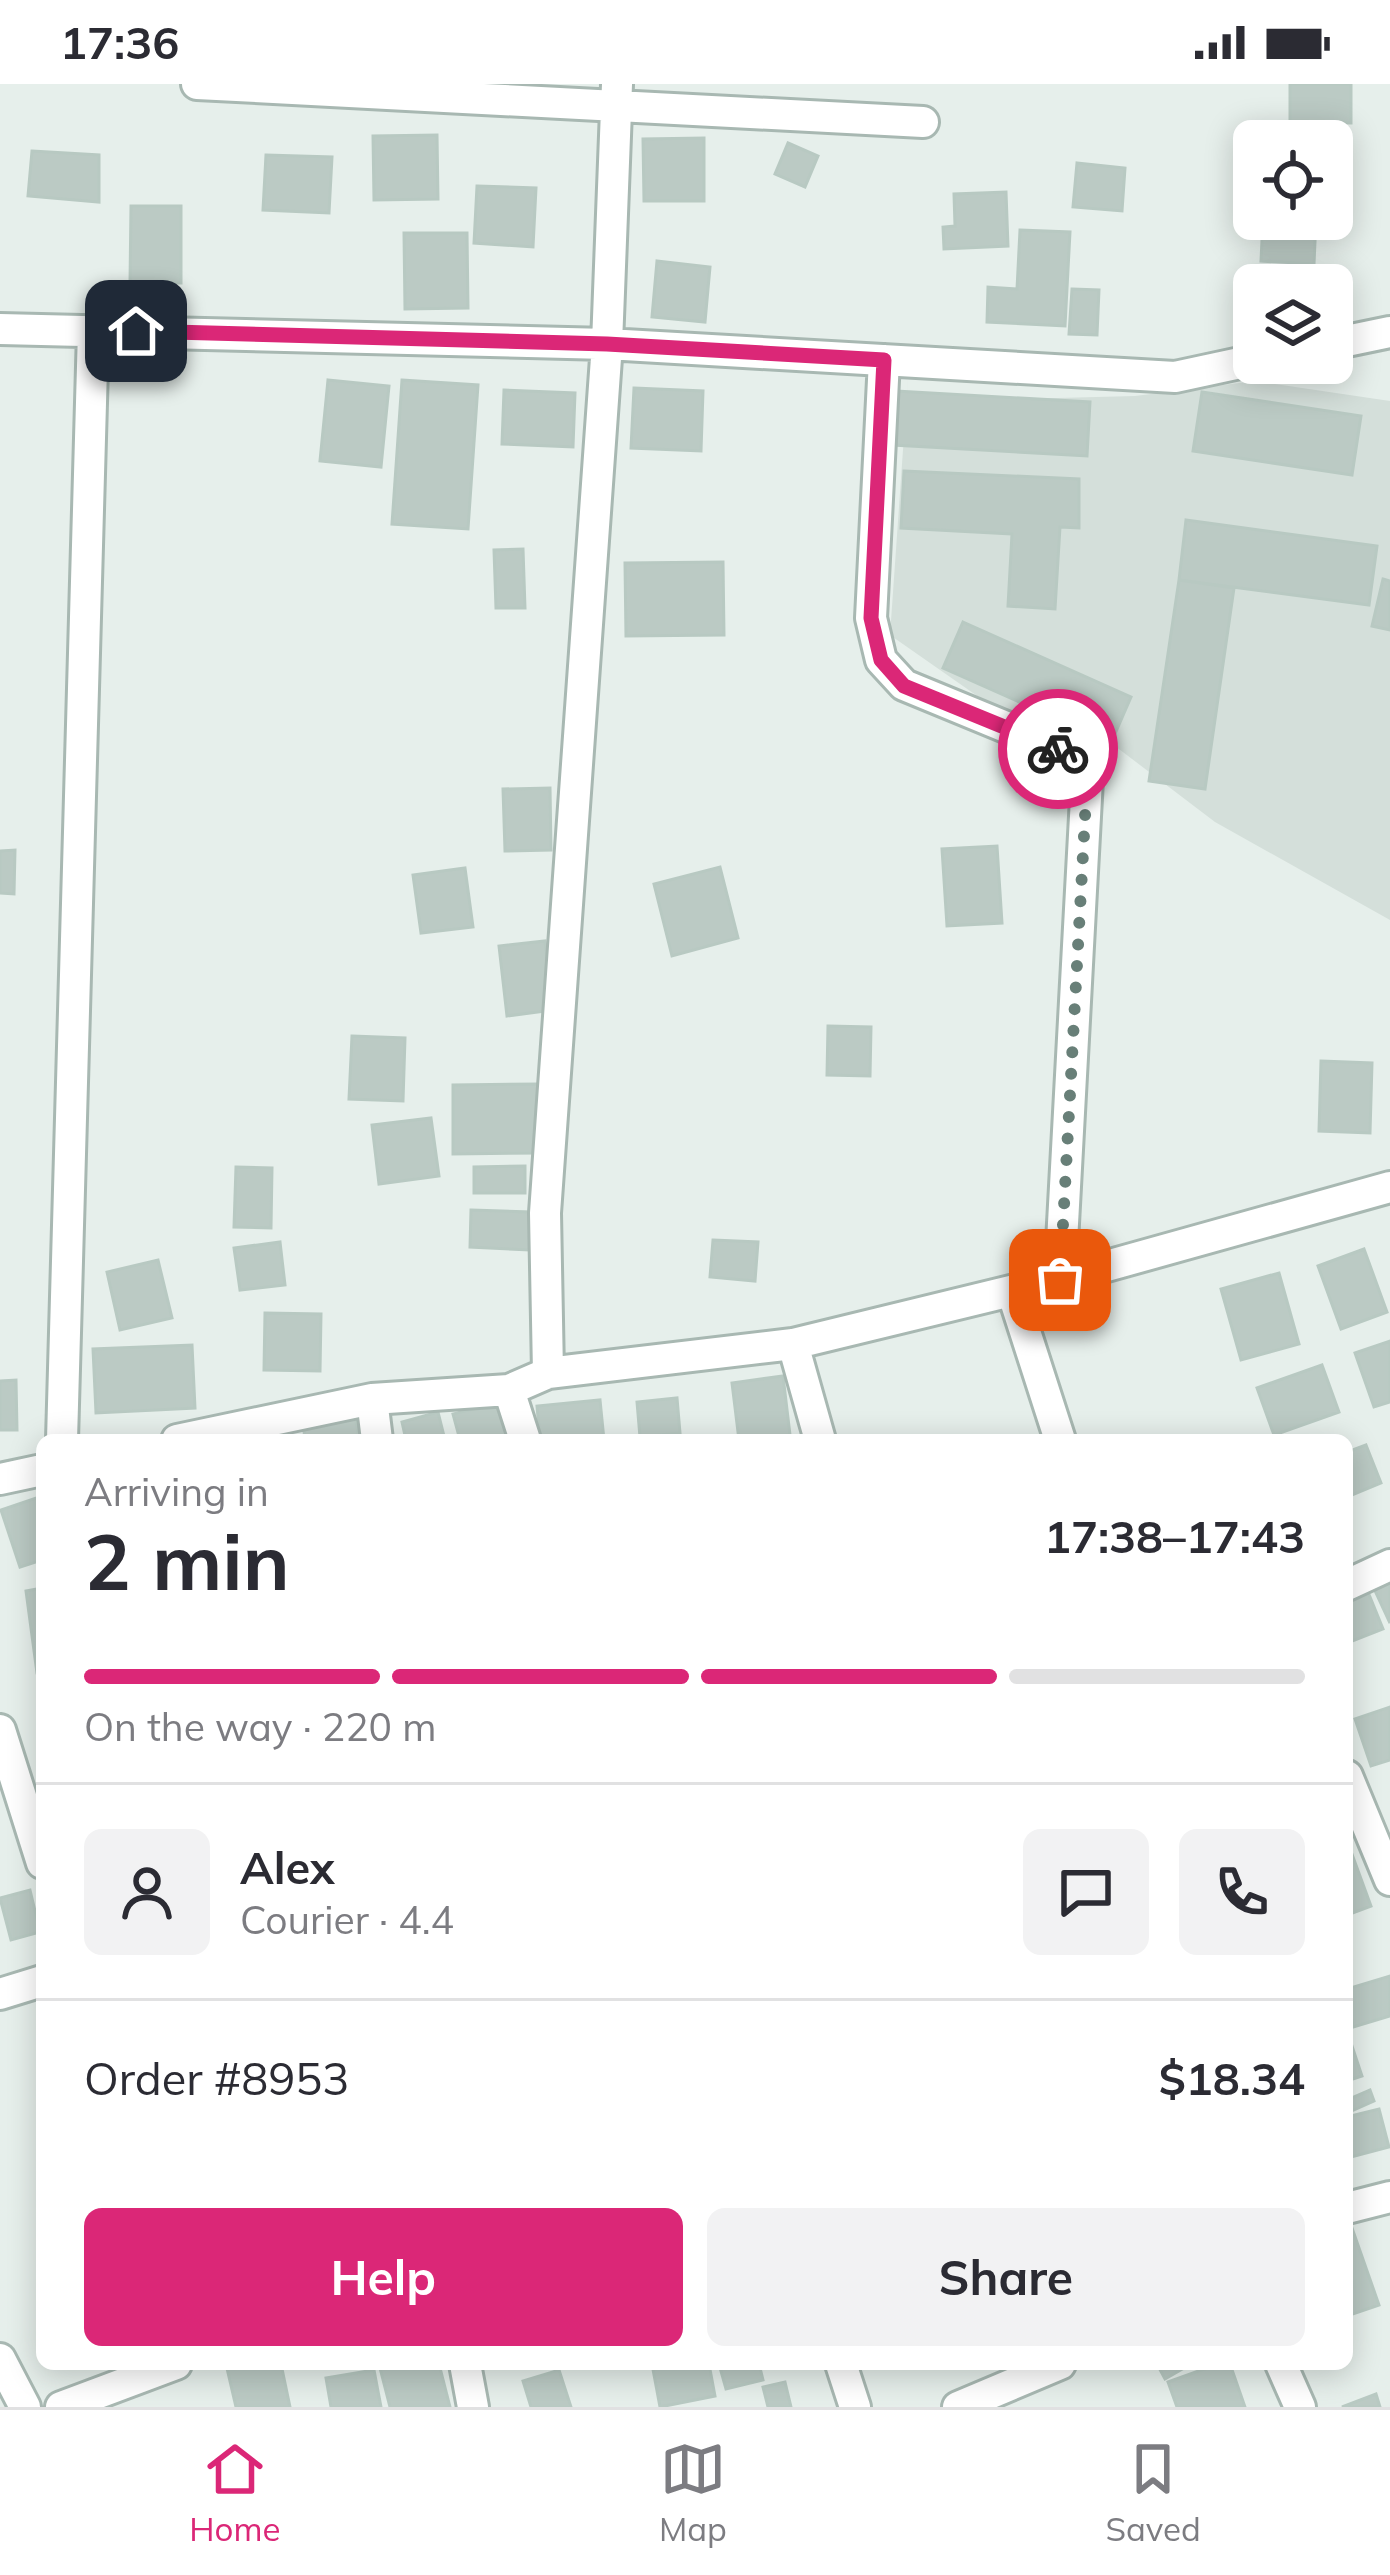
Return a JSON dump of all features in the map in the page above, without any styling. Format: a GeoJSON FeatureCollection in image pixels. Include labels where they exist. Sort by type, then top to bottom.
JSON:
{"type":"FeatureCollection","features":[{"type":"Feature","properties":{"kind":"street"},"geometry":{"type":"LineString","coordinates":[[197,84],[617,96],[923,122]]}},
{"type":"Feature","properties":{"kind":"street"},"geometry":{"type":"LineString","coordinates":[[548,1373],[545,1213],[607,344],[617,96]]}},
{"type":"Feature","properties":{"kind":"street"},"geometry":{"type":"LineString","coordinates":[[0,329],[607,344],[1175,376],[1233,364]]}},
{"type":"Feature","properties":{"kind":"street"},"geometry":{"type":"LineString","coordinates":[[62,1434],[93,331]]}},
{"type":"Feature","properties":{"kind":"street"},"geometry":{"type":"LineString","coordinates":[[1353,340],[1390,332]]}},
{"type":"Feature","properties":{"kind":"street"},"geometry":{"type":"LineString","coordinates":[[884,360],[871,618],[881,660],[904,686],[1088,761],[1060,1280]]}},
{"type":"Feature","properties":{"kind":"street"},"geometry":{"type":"LineString","coordinates":[[206,1434],[372,1399],[509,1390],[548,1373],[793,1343],[1060,1280],[1390,1187]]}},
{"type":"Feature","properties":{"kind":"street"},"geometry":{"type":"LineString","coordinates":[[1012,1291],[1058,1434]]}},
{"type":"Feature","properties":{"kind":"street"},"geometry":{"type":"LineString","coordinates":[[793,1343],[818,1434]]}},
{"type":"Feature","properties":{"kind":"street"},"geometry":{"type":"LineString","coordinates":[[509,1390],[523,1434]]}},
{"type":"Feature","properties":{"kind":"street"},"geometry":{"type":"LineString","coordinates":[[372,1399],[376,1434]]}},
{"type":"Feature","properties":{"kind":"street"},"geometry":{"type":"LineString","coordinates":[[0,1479],[36,1471]]}},
{"type":"Feature","properties":{"kind":"street"},"geometry":{"type":"LineString","coordinates":[[1353,1582],[1390,1564]]}},
{"type":"Feature","properties":{"kind":"street"},"geometry":{"type":"LineString","coordinates":[[0,1730],[36,1844]]}},
{"type":"Feature","properties":{"kind":"street"},"geometry":{"type":"LineString","coordinates":[[1353,1791],[1390,1880]]}},
{"type":"Feature","properties":{"kind":"street"},"geometry":{"type":"LineString","coordinates":[[0,1994],[36,1983]]}},
{"type":"Feature","properties":{"kind":"street"},"geometry":{"type":"LineString","coordinates":[[1353,2206],[1390,2197]]}},
{"type":"Feature","properties":{"kind":"street"},"geometry":{"type":"LineString","coordinates":[[0,2359],[25,2407]]}},
{"type":"Feature","properties":{"kind":"street"},"geometry":{"type":"LineString","coordinates":[[61,2407],[160,2370]]}},
{"type":"Feature","properties":{"kind":"street"},"geometry":{"type":"LineString","coordinates":[[466,2370],[473,2407]]}},
{"type":"Feature","properties":{"kind":"street"},"geometry":{"type":"LineString","coordinates":[[843,2370],[855,2407]]}},
{"type":"Feature","properties":{"kind":"street"},"geometry":{"type":"LineString","coordinates":[[958,2407],[1046,2370]]}},
{"type":"Feature","properties":{"kind":"street"},"geometry":{"type":"LineString","coordinates":[[1284,2370],[1300,2407]]}},
{"type":"Feature","properties":{"kind":"shaded area"},"geometry":{"type":"Polygon","coordinates":[[[1233,384],[1275,384],[1390,401],[1390,920],[1215,822],[1111,743],[993,707],[890,635],[907,392],[1019,399],[1135,396],[1233,384]]]}},
{"type":"Feature","properties":{"kind":"building"},"geometry":{"type":"Polygon","coordinates":[[[1290,84],[1351,84],[1351,120],[1290,120],[1290,84]]]}},
{"type":"Feature","properties":{"kind":"building"},"geometry":{"type":"Polygon","coordinates":[[[437,135],[438,199],[374,200],[373,136],[437,135]]]}},
{"type":"Feature","properties":{"kind":"building"},"geometry":{"type":"Polygon","coordinates":[[[704,138],[704,201],[644,201],[643,139],[704,138]]]}},
{"type":"Feature","properties":{"kind":"building"},"geometry":{"type":"Polygon","coordinates":[[[788,143],[818,156],[805,187],[775,174],[788,143]]]}},
{"type":"Feature","properties":{"kind":"building"},"geometry":{"type":"Polygon","coordinates":[[[32,151],[99,155],[99,202],[28,196],[32,151]]]}},
{"type":"Feature","properties":{"kind":"building"},"geometry":{"type":"Polygon","coordinates":[[[266,155],[332,157],[329,213],[263,210],[266,155]]]}},
{"type":"Feature","properties":{"kind":"building"},"geometry":{"type":"Polygon","coordinates":[[[1077,163],[1125,168],[1122,211],[1073,207],[1077,163]]]}},
{"type":"Feature","properties":{"kind":"building"},"geometry":{"type":"Polygon","coordinates":[[[477,186],[536,188],[533,247],[474,243],[477,186]]]}},
{"type":"Feature","properties":{"kind":"building"},"geometry":{"type":"Polygon","coordinates":[[[1006,192],[1008,246],[944,249],[943,227],[955,226],[954,194],[1006,192]]]}},
{"type":"Feature","properties":{"kind":"building"},"geometry":{"type":"Polygon","coordinates":[[[131,206],[181,206],[181,283],[130,283],[131,206]]]}},
{"type":"Feature","properties":{"kind":"building"},"geometry":{"type":"Polygon","coordinates":[[[1020,230],[1070,232],[1065,326],[987,322],[988,287],[1017,289],[1020,230]]]}},
{"type":"Feature","properties":{"kind":"building"},"geometry":{"type":"Polygon","coordinates":[[[404,233],[467,233],[468,308],[405,309],[404,233]]]}},
{"type":"Feature","properties":{"kind":"building"},"geometry":{"type":"Polygon","coordinates":[[[1262,240],[1315,240],[1314,264],[1261,261],[1262,240]]]}},
{"type":"Feature","properties":{"kind":"building"},"geometry":{"type":"Polygon","coordinates":[[[657,261],[710,267],[705,322],[652,317],[657,261]]]}},
{"type":"Feature","properties":{"kind":"building"},"geometry":{"type":"Polygon","coordinates":[[[1072,289],[1099,290],[1097,335],[1069,334],[1072,289]]]}},
{"type":"Feature","properties":{"kind":"building"},"geometry":{"type":"Polygon","coordinates":[[[328,380],[389,386],[381,467],[320,461],[328,380]]]}},
{"type":"Feature","properties":{"kind":"building"},"geometry":{"type":"Polygon","coordinates":[[[402,380],[478,385],[468,529],[392,524],[402,380]]]}},
{"type":"Feature","properties":{"kind":"building"},"geometry":{"type":"Polygon","coordinates":[[[634,388],[703,391],[701,451],[631,448],[634,388]]]}},
{"type":"Feature","properties":{"kind":"building"},"geometry":{"type":"Polygon","coordinates":[[[504,390],[575,393],[573,447],[502,444],[504,390]]]}},
{"type":"Feature","properties":{"kind":"building"},"geometry":{"type":"Polygon","coordinates":[[[896,391],[1090,402],[1087,456],[893,445],[896,391]]]}},
{"type":"Feature","properties":{"kind":"building"},"geometry":{"type":"Polygon","coordinates":[[[1202,392],[1361,416],[1352,475],[1193,451],[1202,392]]]}},
{"type":"Feature","properties":{"kind":"building"},"geometry":{"type":"Polygon","coordinates":[[[904,471],[1079,479],[1079,528],[1060,527],[1055,609],[1008,606],[1012,534],[901,528],[904,471]]]}},
{"type":"Feature","properties":{"kind":"building"},"geometry":{"type":"Polygon","coordinates":[[[1186,520],[1377,546],[1369,605],[1179,580],[1186,520]]]}},
{"type":"Feature","properties":{"kind":"building"},"geometry":{"type":"Polygon","coordinates":[[[523,549],[525,608],[496,608],[494,550],[523,549]]]}},
{"type":"Feature","properties":{"kind":"building"},"geometry":{"type":"Polygon","coordinates":[[[723,562],[724,635],[626,636],[625,563],[723,562]]]}},
{"type":"Feature","properties":{"kind":"building"},"geometry":{"type":"Polygon","coordinates":[[[1383,579],[1390,581],[1390,630],[1372,626],[1383,579]]]}},
{"type":"Feature","properties":{"kind":"building"},"geometry":{"type":"Polygon","coordinates":[[[1179,580],[1234,588],[1205,789],[1149,781],[1179,580]]]}},
{"type":"Feature","properties":{"kind":"building"},"geometry":{"type":"Polygon","coordinates":[[[963,622],[1131,697],[1111,743],[943,668],[963,622]]]}},
{"type":"Feature","properties":{"kind":"building"},"geometry":{"type":"Polygon","coordinates":[[[1017,748],[1063,763],[1062,793],[1009,775],[1017,748]]]}},
{"type":"Feature","properties":{"kind":"building"},"geometry":{"type":"Polygon","coordinates":[[[550,788],[551,850],[505,851],[503,789],[550,788]]]}},
{"type":"Feature","properties":{"kind":"building"},"geometry":{"type":"Polygon","coordinates":[[[997,846],[1002,923],[947,926],[942,849],[997,846]]]}},
{"type":"Feature","properties":{"kind":"building"},"geometry":{"type":"Polygon","coordinates":[[[15,850],[14,894],[0,893],[0,851],[15,850]]]}},
{"type":"Feature","properties":{"kind":"building"},"geometry":{"type":"Polygon","coordinates":[[[720,867],[738,938],[672,956],[654,884],[720,867]]]}},
{"type":"Feature","properties":{"kind":"building"},"geometry":{"type":"Polygon","coordinates":[[[465,868],[473,927],[421,933],[413,875],[465,868]]]}},
{"type":"Feature","properties":{"kind":"building"},"geometry":{"type":"Polygon","coordinates":[[[545,941],[553,1010],[507,1016],[499,946],[545,941]]]}},
{"type":"Feature","properties":{"kind":"building"},"geometry":{"type":"Polygon","coordinates":[[[828,1026],[871,1027],[870,1076],[827,1075],[828,1026]]]}},
{"type":"Feature","properties":{"kind":"building"},"geometry":{"type":"Polygon","coordinates":[[[352,1036],[405,1038],[403,1101],[349,1099],[352,1036]]]}},
{"type":"Feature","properties":{"kind":"building"},"geometry":{"type":"Polygon","coordinates":[[[1321,1061],[1372,1063],[1370,1133],[1319,1131],[1321,1061]]]}},
{"type":"Feature","properties":{"kind":"building"},"geometry":{"type":"Polygon","coordinates":[[[538,1084],[539,1153],[453,1154],[453,1085],[538,1084]]]}},
{"type":"Feature","properties":{"kind":"building"},"geometry":{"type":"Polygon","coordinates":[[[431,1118],[439,1176],[379,1184],[372,1125],[431,1118]]]}},
{"type":"Feature","properties":{"kind":"building"},"geometry":{"type":"Polygon","coordinates":[[[525,1166],[525,1193],[474,1193],[474,1167],[525,1166]]]}},
{"type":"Feature","properties":{"kind":"building"},"geometry":{"type":"Polygon","coordinates":[[[236,1167],[272,1168],[271,1228],[234,1227],[236,1167]]]}},
{"type":"Feature","properties":{"kind":"building"},"geometry":{"type":"Polygon","coordinates":[[[471,1210],[530,1212],[529,1250],[470,1247],[471,1210]]]}},
{"type":"Feature","properties":{"kind":"building"},"geometry":{"type":"Polygon","coordinates":[[[713,1240],[758,1242],[755,1281],[710,1277],[713,1240]]]}},
{"type":"Feature","properties":{"kind":"building"},"geometry":{"type":"Polygon","coordinates":[[[280,1242],[285,1285],[240,1290],[234,1248],[280,1242]]]}},
{"type":"Feature","properties":{"kind":"building"},"geometry":{"type":"Polygon","coordinates":[[[1364,1249],[1387,1312],[1341,1329],[1318,1266],[1364,1249]]]}},
{"type":"Feature","properties":{"kind":"building"},"geometry":{"type":"Polygon","coordinates":[[[158,1260],[172,1318],[120,1330],[107,1272],[158,1260]]]}},
{"type":"Feature","properties":{"kind":"building"},"geometry":{"type":"Polygon","coordinates":[[[1279,1273],[1299,1344],[1241,1360],[1221,1289],[1279,1273]]]}},
{"type":"Feature","properties":{"kind":"building"},"geometry":{"type":"Polygon","coordinates":[[[265,1313],[321,1314],[320,1371],[264,1370],[265,1313]]]}},
{"type":"Feature","properties":{"kind":"building"},"geometry":{"type":"Polygon","coordinates":[[[1390,1341],[1390,1402],[1374,1407],[1355,1353],[1390,1341]]]}},
{"type":"Feature","properties":{"kind":"building"},"geometry":{"type":"Polygon","coordinates":[[[192,1345],[195,1408],[96,1413],[93,1349],[192,1345]]]}},
{"type":"Feature","properties":{"kind":"building"},"geometry":{"type":"Polygon","coordinates":[[[1322,1365],[1339,1412],[1274,1434],[1257,1388],[1322,1365]]]}},
{"type":"Feature","properties":{"kind":"building"},"geometry":{"type":"Polygon","coordinates":[[[783,1376],[790,1434],[738,1434],[732,1383],[783,1376]]]}},
{"type":"Feature","properties":{"kind":"building"},"geometry":{"type":"Polygon","coordinates":[[[16,1380],[17,1430],[0,1430],[0,1381],[16,1380]]]}},
{"type":"Feature","properties":{"kind":"building"},"geometry":{"type":"Polygon","coordinates":[[[677,1398],[680,1433],[640,1434],[637,1402],[677,1398]]]}},
{"type":"Feature","properties":{"kind":"building"},"geometry":{"type":"Polygon","coordinates":[[[600,1400],[603,1434],[539,1434],[537,1406],[600,1400]]]}},
{"type":"Feature","properties":{"kind":"building"},"geometry":{"type":"Polygon","coordinates":[[[500,1402],[508,1434],[458,1434],[453,1414],[500,1402]]]}},
{"type":"Feature","properties":{"kind":"building"},"geometry":{"type":"Polygon","coordinates":[[[438,1412],[444,1434],[405,1434],[402,1422],[438,1412]]]}},
{"type":"Feature","properties":{"kind":"building"},"geometry":{"type":"Polygon","coordinates":[[[355,1415],[358,1434],[304,1434],[303,1422],[355,1415]]]}},
{"type":"Feature","properties":{"kind":"building"},"geometry":{"type":"Polygon","coordinates":[[[1366,1445],[1381,1483],[1353,1495],[1353,1450],[1366,1445]]]}},
{"type":"Feature","properties":{"kind":"building"},"geometry":{"type":"Polygon","coordinates":[[[36,1498],[36,1562],[20,1567],[1,1510],[36,1498]]]}},
{"type":"Feature","properties":{"kind":"building"},"geometry":{"type":"Polygon","coordinates":[[[1390,1573],[1390,1623],[1371,1582],[1390,1573]]]}},
{"type":"Feature","properties":{"kind":"building"},"geometry":{"type":"Polygon","coordinates":[[[36,1589],[36,1666],[26,1591],[36,1589]]]}},
{"type":"Feature","properties":{"kind":"building"},"geometry":{"type":"Polygon","coordinates":[[[1368,1592],[1383,1629],[1353,1641],[1353,1598],[1368,1592]]]}},
{"type":"Feature","properties":{"kind":"building"},"geometry":{"type":"Polygon","coordinates":[[[1390,1707],[1390,1760],[1371,1766],[1355,1719],[1390,1707]]]}},
{"type":"Feature","properties":{"kind":"building"},"geometry":{"type":"Polygon","coordinates":[[[1353,1857],[1371,1906],[1353,1913],[1353,1857]]]}},
{"type":"Feature","properties":{"kind":"building"},"geometry":{"type":"Polygon","coordinates":[[[30,1890],[36,1933],[11,1940],[0,1898],[30,1890]]]}},
{"type":"Feature","properties":{"kind":"building"},"geometry":{"type":"Polygon","coordinates":[[[1390,1976],[1390,2016],[1353,2027],[1353,1987],[1390,1976]]]}},
{"type":"Feature","properties":{"kind":"building"},"geometry":{"type":"Polygon","coordinates":[[[1353,2049],[1362,2076],[1353,2079],[1353,2049]]]}},
{"type":"Feature","properties":{"kind":"building"},"geometry":{"type":"Polygon","coordinates":[[[1370,2090],[1374,2101],[1353,2110],[1353,2097],[1370,2090]]]}},
{"type":"Feature","properties":{"kind":"building"},"geometry":{"type":"Polygon","coordinates":[[[1379,2109],[1389,2147],[1353,2156],[1353,2116],[1379,2109]]]}},
{"type":"Feature","properties":{"kind":"building"},"geometry":{"type":"Polygon","coordinates":[[[1353,2231],[1379,2305],[1353,2314],[1353,2231]]]}},
{"type":"Feature","properties":{"kind":"building"},"geometry":{"type":"Polygon","coordinates":[[[227,2370],[282,2370],[290,2407],[236,2407],[227,2370]]]}},
{"type":"Feature","properties":{"kind":"building"},"geometry":{"type":"Polygon","coordinates":[[[374,2370],[381,2407],[331,2407],[326,2378],[374,2370]]]}},
{"type":"Feature","properties":{"kind":"building"},"geometry":{"type":"Polygon","coordinates":[[[381,2370],[441,2370],[450,2407],[390,2407],[381,2370]]]}},
{"type":"Feature","properties":{"kind":"building"},"geometry":{"type":"Polygon","coordinates":[[[559,2370],[571,2407],[531,2407],[523,2381],[559,2370]]]}},
{"type":"Feature","properties":{"kind":"building"},"geometry":{"type":"Polygon","coordinates":[[[653,2370],[710,2370],[715,2396],[660,2407],[653,2370]]]}},
{"type":"Feature","properties":{"kind":"building"},"geometry":{"type":"Polygon","coordinates":[[[721,2370],[760,2370],[763,2380],[726,2389],[721,2370]]]}},
{"type":"Feature","properties":{"kind":"building"},"geometry":{"type":"Polygon","coordinates":[[[1160,2370],[1181,2370],[1165,2379],[1160,2370]]]}},
{"type":"Feature","properties":{"kind":"building"},"geometry":{"type":"Polygon","coordinates":[[[1201,2370],[1232,2370],[1245,2407],[1177,2407],[1168,2382],[1201,2370]]]}},
{"type":"Feature","properties":{"kind":"building"},"geometry":{"type":"Polygon","coordinates":[[[785,2382],[791,2407],[768,2407],[763,2387],[785,2382]]]}},
{"type":"Feature","properties":{"kind":"building"},"geometry":{"type":"Polygon","coordinates":[[[1376,2394],[1380,2407],[1342,2407],[1376,2394]]]}},
{"type":"Feature","properties":{"kind":"way so far"},"geometry":{"type":"LineString","coordinates":[[1058,749],[1088,761],[1060,1280]]}},
{"type":"Feature","properties":{"kind":"route"},"geometry":{"type":"LineString","coordinates":[[136,331],[607,344],[884,360],[871,618],[881,660],[904,686],[1058,749]]}}]}
